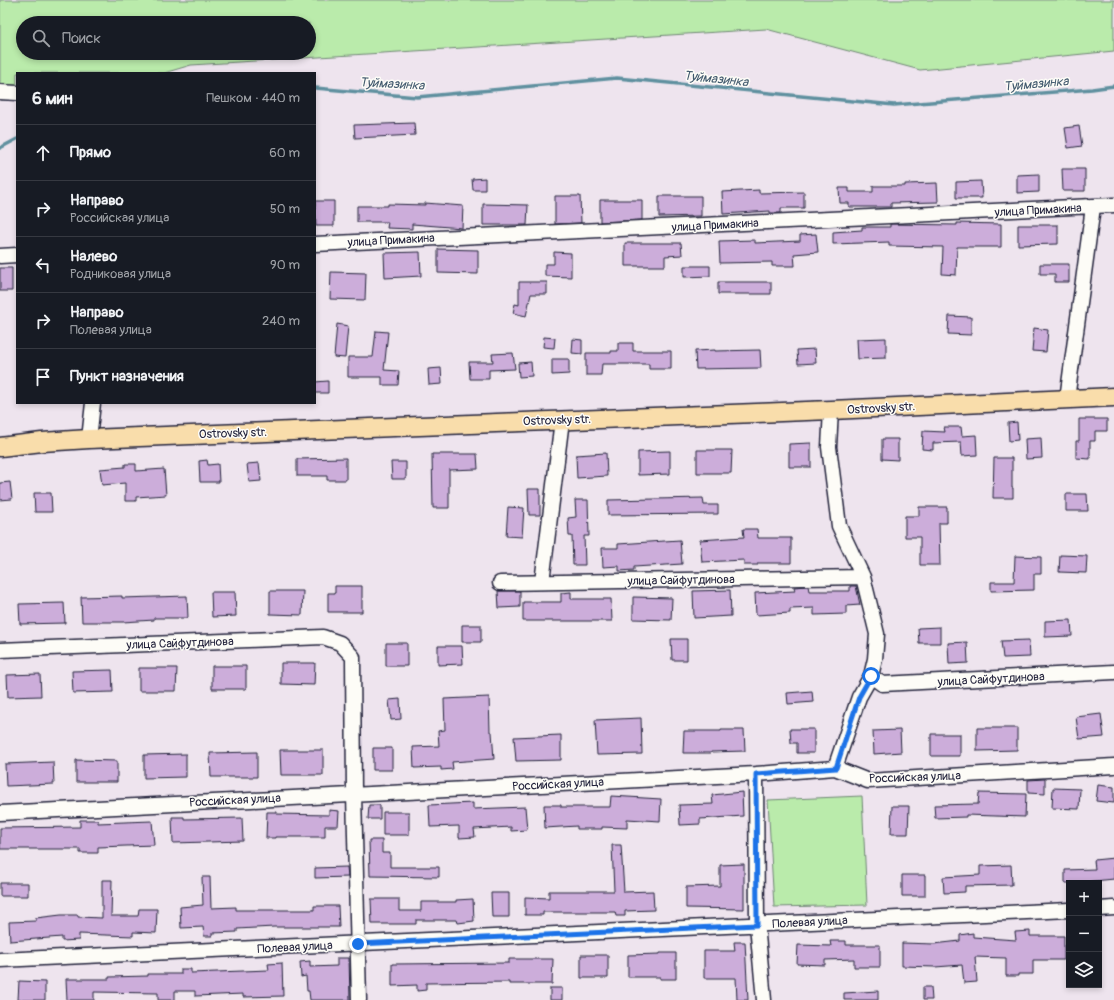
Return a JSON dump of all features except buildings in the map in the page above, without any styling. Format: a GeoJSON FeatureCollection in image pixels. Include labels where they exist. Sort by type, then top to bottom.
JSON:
{"type":"FeatureCollection","features":[{"type":"Feature","properties":{"kind":"main road","name":"Ostrovsky str."},"geometry":{"type":"LineString","coordinates":[[0,448],[42,442],[90,439],[831,410],[1114,397]]}},
{"type":"Feature","properties":{"kind":"street"},"geometry":{"type":"LineString","coordinates":[[0,92],[16,93]]}},
{"type":"Feature","properties":{"kind":"street","name":"улица Примакина"},"geometry":{"type":"LineString","coordinates":[[316,244],[1114,205]]}},
{"type":"Feature","properties":{"kind":"street"},"geometry":{"type":"LineString","coordinates":[[1067,399],[1093,207]]}},
{"type":"Feature","properties":{"kind":"street"},"geometry":{"type":"LineString","coordinates":[[0,256],[16,256]]}},
{"type":"Feature","properties":{"kind":"street"},"geometry":{"type":"LineString","coordinates":[[90,439],[93,404]]}},
{"type":"Feature","properties":{"kind":"street"},"geometry":{"type":"LineString","coordinates":[[831,410],[829,447],[840,526],[863,577],[877,634],[876,659],[871,676],[859,697],[836,768]]}},
{"type":"Feature","properties":{"kind":"street"},"geometry":{"type":"LineString","coordinates":[[542,582],[562,420]]}},
{"type":"Feature","properties":{"kind":"street","name":"улица Сайфутдинова"},"geometry":{"type":"LineString","coordinates":[[500,583],[863,577]]}},
{"type":"Feature","properties":{"kind":"street","name":"улица Сайфутдинова"},"geometry":{"type":"LineString","coordinates":[[0,650],[323,637],[340,643],[353,657],[354,794]]}},
{"type":"Feature","properties":{"kind":"street","name":"улица Сайфутдинова"},"geometry":{"type":"LineString","coordinates":[[871,676],[882,684],[1114,672]]}},
{"type":"Feature","properties":{"kind":"street","name":"Российская улица"},"geometry":{"type":"LineString","coordinates":[[0,813],[756,774],[836,768],[868,781],[1114,766]]}},
{"type":"Feature","properties":{"kind":"street"},"geometry":{"type":"LineString","coordinates":[[756,774],[757,925],[764,1000]]}},
{"type":"Feature","properties":{"kind":"street"},"geometry":{"type":"LineString","coordinates":[[354,794],[359,1000]]}},
{"type":"Feature","properties":{"kind":"street"},"geometry":{"type":"LineString","coordinates":[[1102,908],[1114,908]]}},
{"type":"Feature","properties":{"kind":"street","name":"Полевая улица"},"geometry":{"type":"LineString","coordinates":[[0,960],[1066,910]]}},
{"type":"Feature","properties":{"kind":"green space"},"geometry":{"type":"Polygon","coordinates":[[[0,0],[1114,0],[1114,51],[920,70],[766,29],[316,57],[316,16],[16,16],[16,60],[271,60],[191,65],[167,72],[16,72],[16,100],[0,100],[0,0]]]}},
{"type":"Feature","properties":{"kind":"green space"},"geometry":{"type":"Polygon","coordinates":[[[862,796],[867,905],[774,907],[768,800],[862,796]]]}},
{"type":"Feature","properties":{"kind":"waterway","name":"Туймазинка"},"geometry":{"type":"LineString","coordinates":[[316,88],[417,97],[617,78],[894,105],[1114,86]]}},
{"type":"Feature","properties":{"kind":"waterway","name":"Туймазинка"},"geometry":{"type":"LineString","coordinates":[[0,148],[16,140]]}},
{"type":"Feature","properties":{"kind":"route"},"geometry":{"type":"LineString","coordinates":[[358,944],[757,925],[756,774],[836,768],[859,697],[871,676]]}}]}
